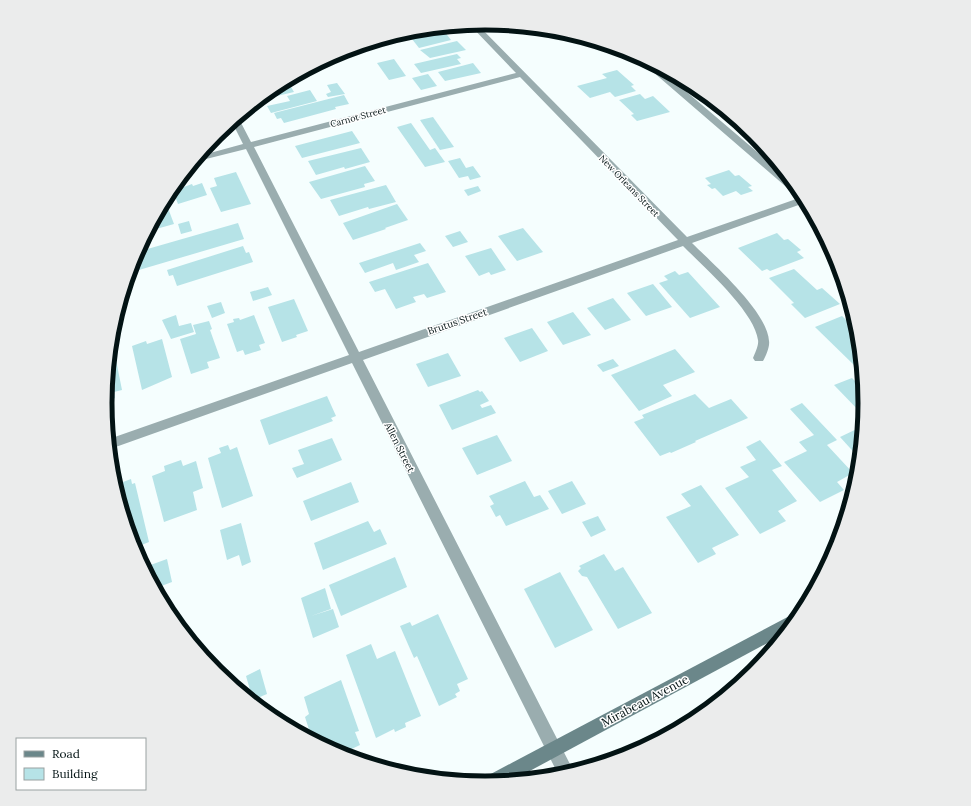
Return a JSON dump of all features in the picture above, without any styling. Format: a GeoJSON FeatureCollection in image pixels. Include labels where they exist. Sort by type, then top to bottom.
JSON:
{"type":"FeatureCollection","features":[{"type":"Feature","properties":{"kind":"street","name":"New Orleans Street"},"geometry":{"type":"LineString","coordinates":[[479,30],[737,295],[758,323],[764,341],[759,358]]}},
{"type":"Feature","properties":{"kind":"street"},"geometry":{"type":"LineString","coordinates":[[660,73],[786,182]]}},
{"type":"Feature","properties":{"kind":"street","name":"Carnot Street"},"geometry":{"type":"LineString","coordinates":[[205,157],[521,74]]}},
{"type":"Feature","properties":{"kind":"street","name":"Allen Street"},"geometry":{"type":"LineString","coordinates":[[238,125],[563,768]]}},
{"type":"Feature","properties":{"kind":"street","name":"Brutus Street"},"geometry":{"type":"LineString","coordinates":[[115,442],[799,201]]}},
{"type":"Feature","properties":{"kind":"street","name":"Mirabeau Avenue"},"geometry":{"type":"LineString","coordinates":[[506,775],[783,628]]}},
{"type":"Feature","properties":{"kind":"building"},"geometry":{"type":"Polygon","coordinates":[[[445,32],[451,40],[419,48],[412,39],[445,32]]]}},
{"type":"Feature","properties":{"kind":"building"},"geometry":{"type":"Polygon","coordinates":[[[457,41],[466,50],[430,58],[420,50],[457,41]]]}},
{"type":"Feature","properties":{"kind":"building"},"geometry":{"type":"Polygon","coordinates":[[[457,54],[461,58],[457,59],[461,64],[421,73],[414,64],[457,54]]]}},
{"type":"Feature","properties":{"kind":"building"},"geometry":{"type":"Polygon","coordinates":[[[394,59],[406,76],[389,80],[377,63],[394,59]]]}},
{"type":"Feature","properties":{"kind":"building"},"geometry":{"type":"Polygon","coordinates":[[[473,63],[481,73],[445,81],[438,72],[473,63]]]}},
{"type":"Feature","properties":{"kind":"building"},"geometry":{"type":"Polygon","coordinates":[[[617,70],[634,85],[631,86],[636,91],[615,97],[610,92],[590,98],[577,86],[607,78],[602,74],[617,70]]]}},
{"type":"Feature","properties":{"kind":"building"},"geometry":{"type":"Polygon","coordinates":[[[428,74],[437,86],[421,90],[412,78],[428,74]]]}},
{"type":"Feature","properties":{"kind":"building"},"geometry":{"type":"Polygon","coordinates":[[[337,83],[345,94],[328,97],[326,94],[331,92],[327,85],[337,83]]]}},
{"type":"Feature","properties":{"kind":"building"},"geometry":{"type":"Polygon","coordinates":[[[290,86],[294,92],[272,97],[290,86]]]}},
{"type":"Feature","properties":{"kind":"building"},"geometry":{"type":"Polygon","coordinates":[[[310,90],[317,101],[271,113],[267,106],[290,101],[287,96],[310,90]]]}},
{"type":"Feature","properties":{"kind":"building"},"geometry":{"type":"Polygon","coordinates":[[[640,94],[645,99],[653,96],[670,112],[637,121],[631,115],[634,114],[619,100],[640,94]]]}},
{"type":"Feature","properties":{"kind":"building"},"geometry":{"type":"Polygon","coordinates":[[[344,95],[349,104],[284,123],[281,118],[277,119],[274,113],[344,95]]]}},
{"type":"Feature","properties":{"kind":"building"},"geometry":{"type":"Polygon","coordinates":[[[433,117],[454,147],[440,150],[420,120],[433,117]]]}},
{"type":"Feature","properties":{"kind":"building"},"geometry":{"type":"Polygon","coordinates":[[[411,123],[430,150],[435,148],[445,162],[425,167],[397,127],[411,123]]]}},
{"type":"Feature","properties":{"kind":"building"},"geometry":{"type":"Polygon","coordinates":[[[352,131],[360,143],[302,158],[295,146],[352,131]]]}},
{"type":"Feature","properties":{"kind":"building"},"geometry":{"type":"Polygon","coordinates":[[[361,148],[370,162],[345,169],[344,167],[316,175],[308,161],[361,148]]]}},
{"type":"Feature","properties":{"kind":"building"},"geometry":{"type":"Polygon","coordinates":[[[460,158],[466,168],[473,166],[481,177],[470,180],[468,176],[459,178],[448,161],[460,158]]]}},
{"type":"Feature","properties":{"kind":"building"},"geometry":{"type":"Polygon","coordinates":[[[365,166],[375,181],[364,184],[365,187],[321,199],[309,182],[365,166]]]}},
{"type":"Feature","properties":{"kind":"building"},"geometry":{"type":"Polygon","coordinates":[[[729,170],[735,176],[739,175],[752,186],[748,187],[753,191],[741,195],[736,191],[723,196],[715,188],[712,189],[707,185],[711,184],[705,178],[729,170]]]}},
{"type":"Feature","properties":{"kind":"building"},"geometry":{"type":"Polygon","coordinates":[[[236,172],[251,204],[221,212],[210,188],[217,186],[214,178],[236,172]]]}},
{"type":"Feature","properties":{"kind":"building"},"geometry":{"type":"Polygon","coordinates":[[[202,183],[207,195],[178,204],[175,196],[181,188],[192,184],[193,186],[202,183]]]}},
{"type":"Feature","properties":{"kind":"building"},"geometry":{"type":"Polygon","coordinates":[[[386,185],[396,202],[369,209],[368,207],[339,216],[330,200],[386,185]]]}},
{"type":"Feature","properties":{"kind":"building"},"geometry":{"type":"Polygon","coordinates":[[[478,186],[481,191],[468,196],[464,190],[478,186]]]}},
{"type":"Feature","properties":{"kind":"building"},"geometry":{"type":"Polygon","coordinates":[[[397,204],[408,220],[385,228],[386,229],[353,240],[343,223],[397,204]]]}},
{"type":"Feature","properties":{"kind":"building"},"geometry":{"type":"Polygon","coordinates":[[[168,207],[174,224],[155,229],[168,207]]]}},
{"type":"Feature","properties":{"kind":"building"},"geometry":{"type":"Polygon","coordinates":[[[189,221],[192,231],[181,234],[178,224],[189,221]]]}},
{"type":"Feature","properties":{"kind":"building"},"geometry":{"type":"Polygon","coordinates":[[[238,223],[244,239],[139,270],[138,267],[146,249],[238,223]]]}},
{"type":"Feature","properties":{"kind":"building"},"geometry":{"type":"Polygon","coordinates":[[[523,228],[543,252],[517,261],[498,236],[523,228]]]}},
{"type":"Feature","properties":{"kind":"building"},"geometry":{"type":"Polygon","coordinates":[[[460,231],[468,242],[453,247],[445,236],[460,231]]]}},
{"type":"Feature","properties":{"kind":"building"},"geometry":{"type":"Polygon","coordinates":[[[777,233],[784,240],[788,239],[801,250],[797,252],[804,258],[770,271],[767,269],[762,271],[738,248],[777,233]]]}},
{"type":"Feature","properties":{"kind":"building"},"geometry":{"type":"Polygon","coordinates":[[[420,243],[426,251],[414,255],[419,262],[396,270],[393,263],[365,273],[359,263],[420,243]]]}},
{"type":"Feature","properties":{"kind":"building"},"geometry":{"type":"Polygon","coordinates":[[[243,246],[246,253],[249,252],[253,262],[177,286],[173,275],[169,276],[167,270],[243,246]]]}},
{"type":"Feature","properties":{"kind":"building"},"geometry":{"type":"Polygon","coordinates":[[[491,248],[506,270],[491,275],[489,272],[479,276],[465,256],[491,248]]]}},
{"type":"Feature","properties":{"kind":"building"},"geometry":{"type":"Polygon","coordinates":[[[428,263],[446,292],[427,298],[424,294],[413,297],[416,302],[396,309],[385,289],[375,292],[369,282],[428,263]]]}},
{"type":"Feature","properties":{"kind":"building"},"geometry":{"type":"Polygon","coordinates":[[[794,269],[817,290],[822,288],[840,304],[805,318],[791,304],[794,303],[769,278],[794,269]]]}},
{"type":"Feature","properties":{"kind":"building"},"geometry":{"type":"Polygon","coordinates":[[[675,271],[679,275],[688,272],[720,307],[690,318],[659,283],[668,280],[664,276],[675,271]]]}},
{"type":"Feature","properties":{"kind":"building"},"geometry":{"type":"Polygon","coordinates":[[[653,284],[672,307],[646,316],[627,293],[653,284]]]}},
{"type":"Feature","properties":{"kind":"building"},"geometry":{"type":"Polygon","coordinates":[[[268,287],[272,295],[253,301],[250,292],[268,287]]]}},
{"type":"Feature","properties":{"kind":"building"},"geometry":{"type":"Polygon","coordinates":[[[613,298],[631,320],[605,330],[587,308],[613,298]]]}},
{"type":"Feature","properties":{"kind":"building"},"geometry":{"type":"Polygon","coordinates":[[[294,299],[308,331],[296,335],[297,337],[282,342],[268,307],[294,299]]]}},
{"type":"Feature","properties":{"kind":"building"},"geometry":{"type":"Polygon","coordinates":[[[221,302],[225,313],[212,318],[207,306],[221,302]]]}},
{"type":"Feature","properties":{"kind":"building"},"geometry":{"type":"Polygon","coordinates":[[[573,312],[591,335],[563,345],[547,322],[573,312]]]}},
{"type":"Feature","properties":{"kind":"building"},"geometry":{"type":"Polygon","coordinates":[[[176,315],[179,326],[191,323],[194,332],[171,339],[162,320],[176,315]]]}},
{"type":"Feature","properties":{"kind":"building"},"geometry":{"type":"Polygon","coordinates":[[[254,315],[265,343],[259,345],[261,350],[245,355],[243,350],[237,352],[227,324],[234,322],[233,319],[239,318],[240,320],[254,315]]]}},
{"type":"Feature","properties":{"kind":"building"},"geometry":{"type":"Polygon","coordinates":[[[842,316],[850,323],[856,365],[855,366],[815,327],[842,316]]]}},
{"type":"Feature","properties":{"kind":"building"},"geometry":{"type":"Polygon","coordinates":[[[209,321],[212,329],[210,330],[220,358],[207,362],[209,368],[191,374],[180,339],[196,334],[193,325],[209,321]]]}},
{"type":"Feature","properties":{"kind":"building"},"geometry":{"type":"Polygon","coordinates":[[[532,328],[548,351],[520,362],[504,338],[532,328]]]}},
{"type":"Feature","properties":{"kind":"building"},"geometry":{"type":"Polygon","coordinates":[[[162,339],[172,377],[142,390],[132,346],[146,341],[147,344],[162,339]]]}},
{"type":"Feature","properties":{"kind":"building"},"geometry":{"type":"Polygon","coordinates":[[[675,349],[695,372],[663,385],[672,396],[639,411],[611,375],[675,349]]]}},
{"type":"Feature","properties":{"kind":"building"},"geometry":{"type":"Polygon","coordinates":[[[448,353],[461,376],[428,387],[416,364],[448,353]]]}},
{"type":"Feature","properties":{"kind":"building"},"geometry":{"type":"Polygon","coordinates":[[[116,358],[122,390],[114,392],[115,398],[112,399],[116,358]]]}},
{"type":"Feature","properties":{"kind":"building"},"geometry":{"type":"Polygon","coordinates":[[[613,359],[619,366],[603,372],[597,365],[613,359]]]}},
{"type":"Feature","properties":{"kind":"building"},"geometry":{"type":"Polygon","coordinates":[[[852,378],[858,384],[858,410],[834,385],[852,378]]]}},
{"type":"Feature","properties":{"kind":"building"},"geometry":{"type":"Polygon","coordinates":[[[478,390],[480,392],[482,391],[489,401],[480,405],[482,408],[491,405],[496,413],[452,430],[439,405],[478,390]]]}},
{"type":"Feature","properties":{"kind":"building"},"geometry":{"type":"Polygon","coordinates":[[[695,394],[709,408],[731,399],[748,418],[671,453],[670,452],[660,456],[634,422],[644,418],[642,415],[695,394]]]}},
{"type":"Feature","properties":{"kind":"building"},"geometry":{"type":"Polygon","coordinates":[[[327,396],[336,416],[331,418],[333,421],[269,445],[260,420],[327,396]]]}},
{"type":"Feature","properties":{"kind":"building"},"geometry":{"type":"Polygon","coordinates":[[[802,403],[837,440],[827,445],[852,472],[851,474],[837,482],[844,490],[820,502],[784,462],[807,451],[799,442],[814,435],[790,409],[802,403]]]}},
{"type":"Feature","properties":{"kind":"building"},"geometry":{"type":"Polygon","coordinates":[[[858,428],[855,453],[840,437],[858,428]]]}},
{"type":"Feature","properties":{"kind":"building"},"geometry":{"type":"Polygon","coordinates":[[[497,435],[512,461],[477,475],[462,448],[497,435]]]}},
{"type":"Feature","properties":{"kind":"building"},"geometry":{"type":"Polygon","coordinates":[[[332,438],[342,460],[297,478],[292,468],[304,464],[298,450],[332,438]]]}},
{"type":"Feature","properties":{"kind":"building"},"geometry":{"type":"Polygon","coordinates":[[[760,440],[782,466],[772,470],[797,501],[778,511],[786,521],[760,534],[725,488],[749,477],[740,467],[756,460],[746,447],[760,440]]]}},
{"type":"Feature","properties":{"kind":"building"},"geometry":{"type":"Polygon","coordinates":[[[228,445],[230,450],[237,447],[253,496],[222,508],[208,458],[221,453],[219,448],[228,445]]]}},
{"type":"Feature","properties":{"kind":"building"},"geometry":{"type":"Polygon","coordinates":[[[181,460],[183,466],[196,461],[203,488],[193,492],[197,510],[164,522],[152,476],[165,471],[164,466],[181,460]]]}},
{"type":"Feature","properties":{"kind":"building"},"geometry":{"type":"Polygon","coordinates":[[[131,479],[132,484],[135,483],[149,542],[141,545],[132,523],[121,483],[131,479]]]}},
{"type":"Feature","properties":{"kind":"building"},"geometry":{"type":"Polygon","coordinates":[[[525,481],[534,497],[540,495],[549,509],[506,526],[500,515],[496,517],[490,506],[494,504],[489,496],[525,481]]]}},
{"type":"Feature","properties":{"kind":"building"},"geometry":{"type":"Polygon","coordinates":[[[572,481],[586,504],[562,514],[548,491],[572,481]]]}},
{"type":"Feature","properties":{"kind":"building"},"geometry":{"type":"Polygon","coordinates":[[[351,482],[359,502],[311,521],[303,501],[351,482]]]}},
{"type":"Feature","properties":{"kind":"building"},"geometry":{"type":"Polygon","coordinates":[[[701,485],[739,535],[712,548],[716,554],[698,563],[666,517],[691,506],[681,494],[701,485]]]}},
{"type":"Feature","properties":{"kind":"building"},"geometry":{"type":"Polygon","coordinates":[[[598,516],[606,530],[591,537],[582,522],[598,516]]]}},
{"type":"Feature","properties":{"kind":"building"},"geometry":{"type":"Polygon","coordinates":[[[368,521],[374,532],[380,529],[387,544],[323,570],[314,543],[368,521]]]}},
{"type":"Feature","properties":{"kind":"building"},"geometry":{"type":"Polygon","coordinates":[[[241,523],[251,562],[242,566],[239,555],[227,560],[220,530],[241,523]]]}},
{"type":"Feature","properties":{"kind":"building"},"geometry":{"type":"Polygon","coordinates":[[[604,554],[615,571],[623,567],[652,613],[618,629],[587,577],[582,576],[578,571],[581,568],[579,566],[604,554]]]}},
{"type":"Feature","properties":{"kind":"building"},"geometry":{"type":"Polygon","coordinates":[[[395,557],[407,587],[341,616],[329,585],[395,557]]]}},
{"type":"Feature","properties":{"kind":"building"},"geometry":{"type":"Polygon","coordinates":[[[167,559],[172,582],[161,586],[150,565],[167,559]]]}},
{"type":"Feature","properties":{"kind":"building"},"geometry":{"type":"Polygon","coordinates":[[[560,572],[593,630],[555,648],[524,589],[560,572]]]}},
{"type":"Feature","properties":{"kind":"building"},"geometry":{"type":"Polygon","coordinates":[[[325,588],[331,609],[311,616],[333,609],[339,627],[313,638],[301,598],[325,588]]]}},
{"type":"Feature","properties":{"kind":"building"},"geometry":{"type":"Polygon","coordinates":[[[438,614],[468,679],[457,684],[460,691],[455,694],[457,697],[439,706],[417,656],[414,658],[400,626],[410,622],[412,626],[438,614]]]}},
{"type":"Feature","properties":{"kind":"building"},"geometry":{"type":"Polygon","coordinates":[[[371,644],[377,659],[395,651],[421,716],[405,723],[406,727],[395,732],[394,729],[376,738],[346,655],[371,644]]]}},
{"type":"Feature","properties":{"kind":"building"},"geometry":{"type":"Polygon","coordinates":[[[260,669],[267,694],[257,698],[251,693],[246,676],[260,669]]]}},
{"type":"Feature","properties":{"kind":"building"},"geometry":{"type":"Polygon","coordinates":[[[341,680],[359,731],[355,732],[360,745],[349,750],[310,732],[305,717],[309,714],[304,697],[341,680]]]}}]}
